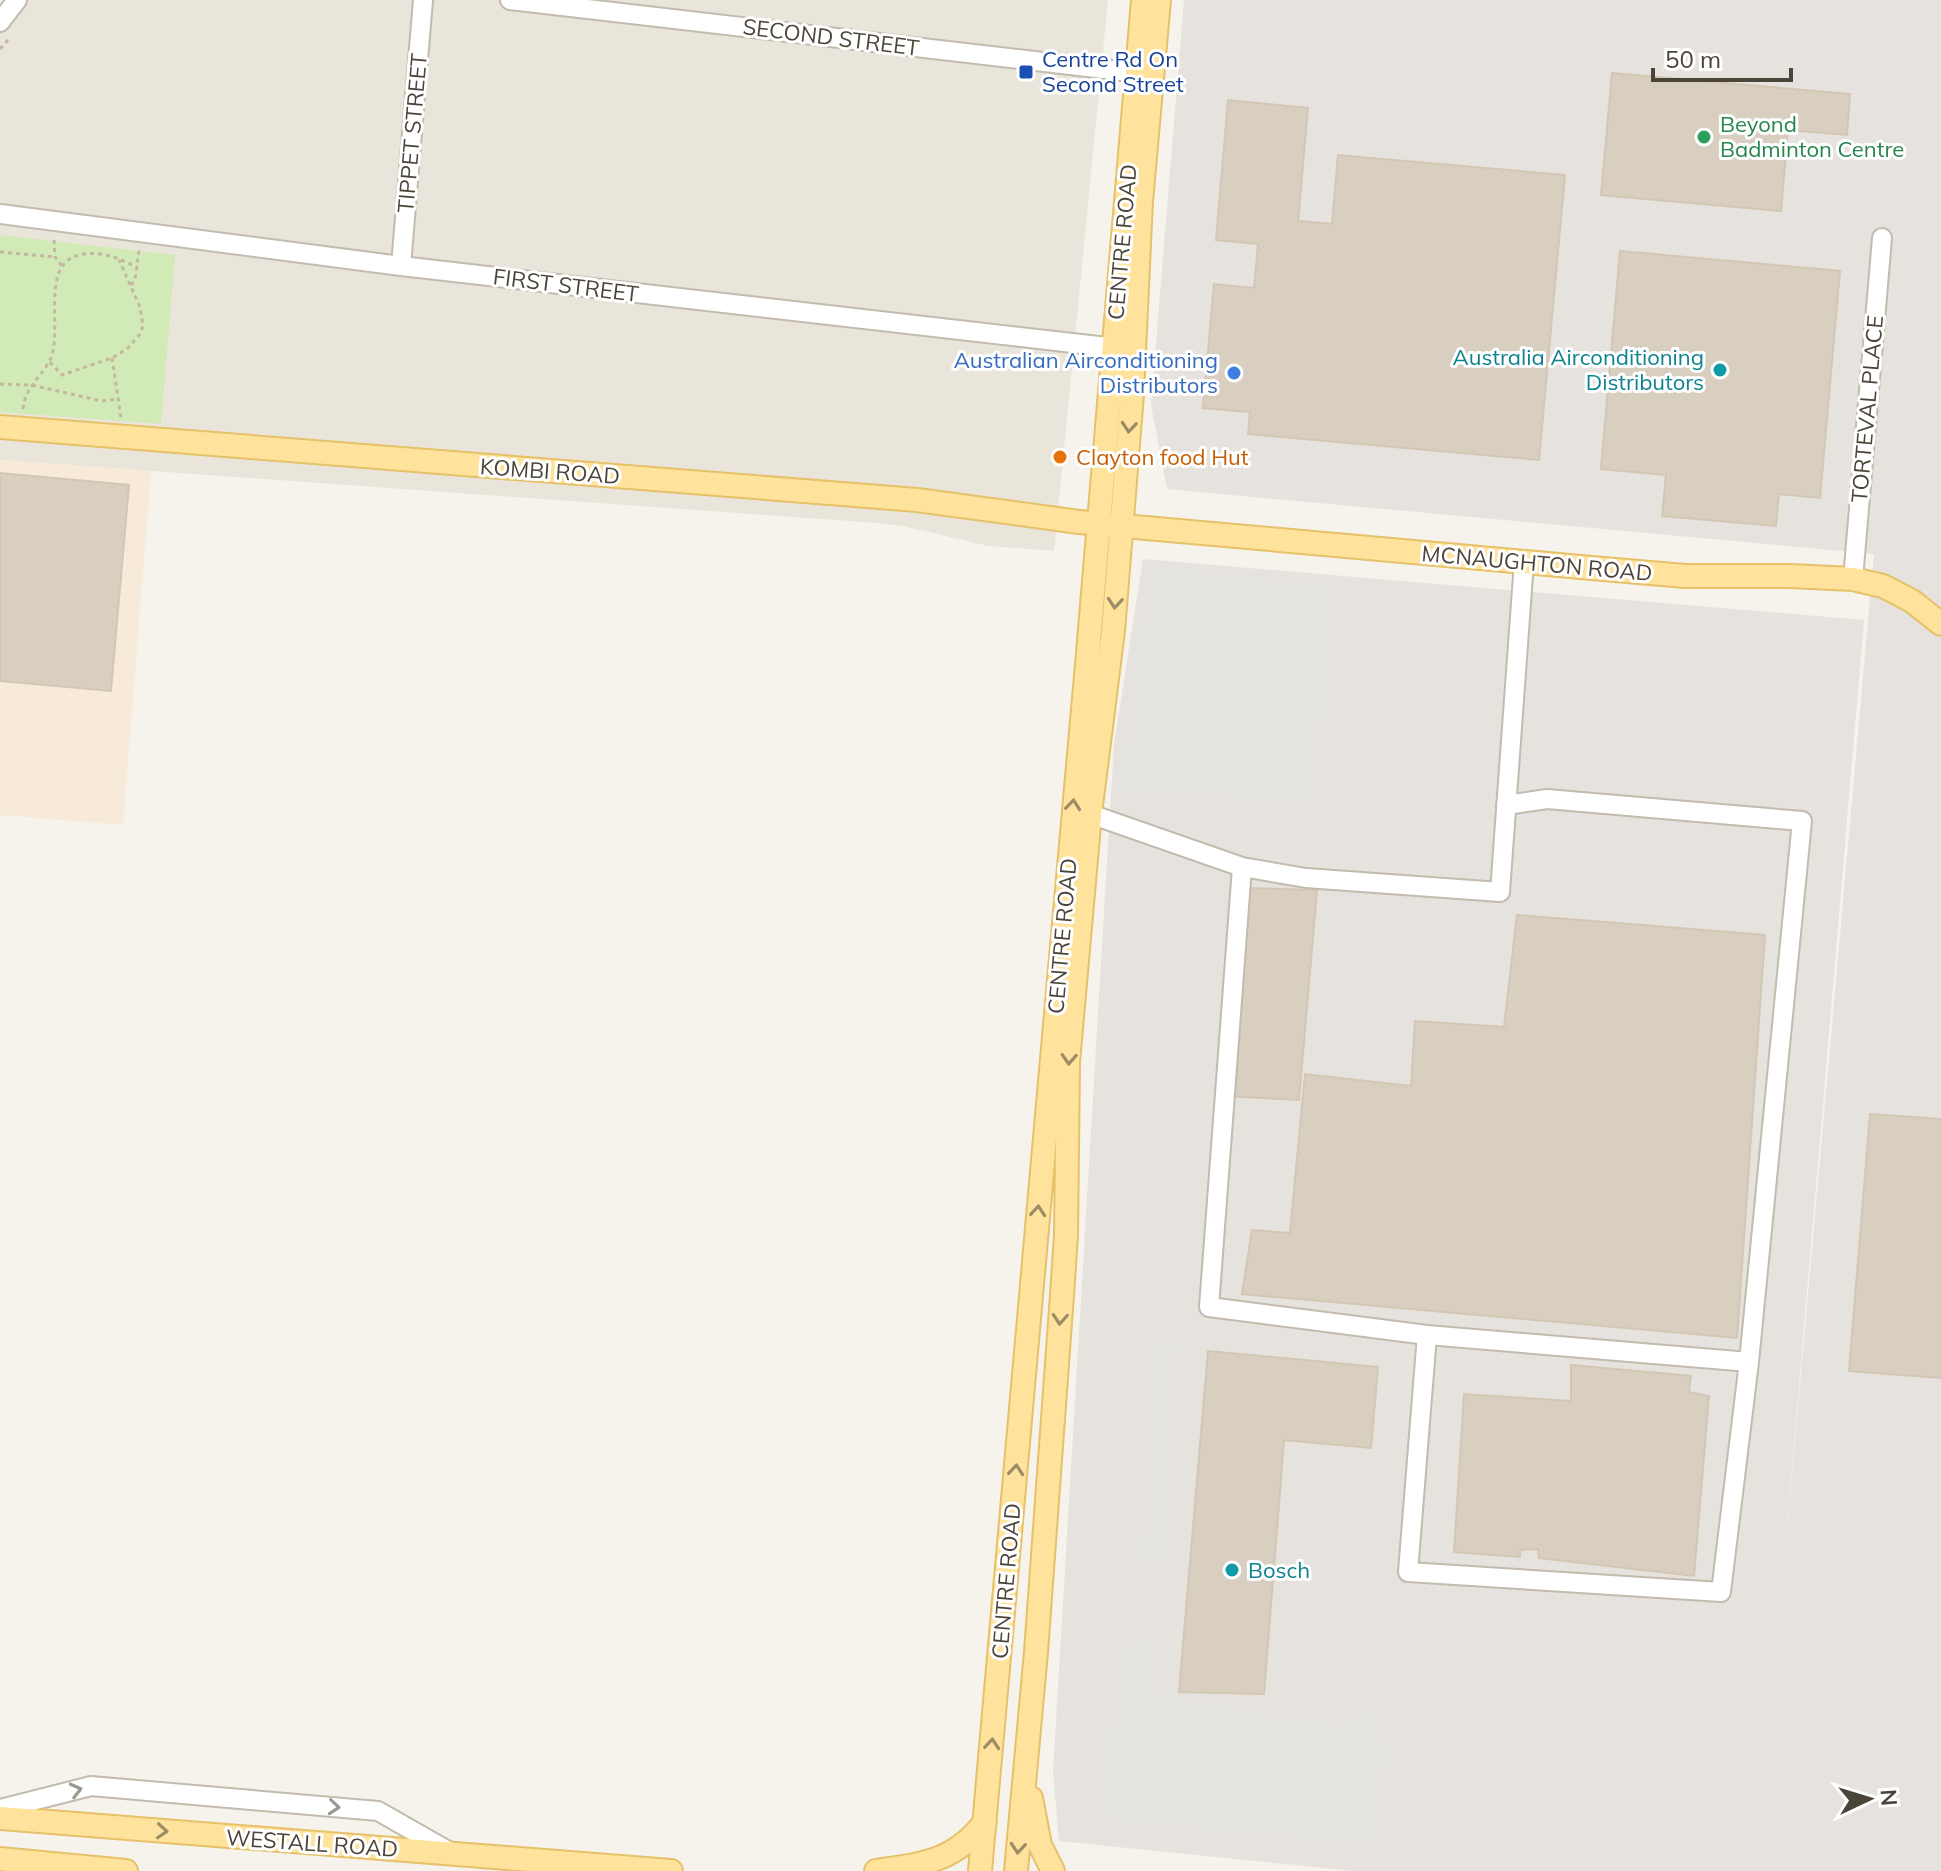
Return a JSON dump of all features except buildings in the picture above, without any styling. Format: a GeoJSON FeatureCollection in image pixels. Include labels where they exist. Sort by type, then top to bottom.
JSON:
{"type":"FeatureCollection","features":[{"type":"Feature","properties":{"kind":"main road","name":"CENTRE ROAD"},"geometry":{"type":"LineString","coordinates":[[980,1871],[1098,524],[1141,201],[1143,0]]}},
{"type":"Feature","properties":{"kind":"main road","name":"CENTRE ROAD"},"geometry":{"type":"LineString","coordinates":[[1144,73],[1159,0]]}},
{"type":"Feature","properties":{"kind":"main road","name":"CENTRE ROAD"},"geometry":{"type":"LineString","coordinates":[[1016,1871],[1066,1235],[1068,1062],[1090,814],[1113,631],[1122,526],[1123,349]]}},
{"type":"Feature","properties":{"kind":"main road","name":"KOMBI ROAD"},"geometry":{"type":"LineString","coordinates":[[11,428],[917,500],[1122,526]]}},
{"type":"Feature","properties":{"kind":"main road","name":"MCNAUGHTON ROAD"},"geometry":{"type":"LineString","coordinates":[[1122,526],[1685,576],[1853,579],[1883,586],[1912,601],[1941,624]]}},
{"type":"Feature","properties":{"kind":"main road"},"geometry":{"type":"LineString","coordinates":[[1026,1770],[1040,1845],[1053,1871]]}},
{"type":"Feature","properties":{"kind":"main road","name":"WESTALL ROAD"},"geometry":{"type":"LineString","coordinates":[[0,1818],[671,1871]]}},
{"type":"Feature","properties":{"kind":"main road"},"geometry":{"type":"LineString","coordinates":[[876,1871],[938,1860],[960,1849],[985,1822]]}},
{"type":"Feature","properties":{"kind":"main road"},"geometry":{"type":"LineString","coordinates":[[0,1859],[126,1871]]}},
{"type":"Feature","properties":{"kind":"street"},"geometry":{"type":"LineString","coordinates":[[0,22],[17,0]]}},
{"type":"Feature","properties":{"kind":"street","name":"TIPPET STREET"},"geometry":{"type":"LineString","coordinates":[[401,266],[423,0]]}},
{"type":"Feature","properties":{"kind":"street","name":"SECOND STREET"},"geometry":{"type":"LineString","coordinates":[[510,0],[1144,73]]}},
{"type":"Feature","properties":{"kind":"street","name":"FIRST STREET"},"geometry":{"type":"LineString","coordinates":[[0,214],[401,266],[1123,349]]}},
{"type":"Feature","properties":{"kind":"street","name":"TORTEVAL PLACE"},"geometry":{"type":"LineString","coordinates":[[1853,579],[1882,238]]}},
{"type":"Feature","properties":{"kind":"street"},"geometry":{"type":"LineString","coordinates":[[1090,814],[1242,867],[1306,878],[1500,892],[1524,562]]}},
{"type":"Feature","properties":{"kind":"street"},"geometry":{"type":"LineString","coordinates":[[1427,1335],[1408,1572],[1721,1592],[1749,1362],[1802,821],[1547,799],[1506,805]]}},
{"type":"Feature","properties":{"kind":"street"},"geometry":{"type":"LineString","coordinates":[[1242,867],[1209,1307],[1427,1335],[1749,1362]]}},
{"type":"Feature","properties":{"kind":"street"},"geometry":{"type":"LineString","coordinates":[[0,1809],[91,1786],[378,1811],[453,1854]]}},
{"type":"Feature","properties":{"kind":"path"},"geometry":{"type":"LineString","coordinates":[[53,220],[55,257],[62,266]]}},
{"type":"Feature","properties":{"kind":"path"},"geometry":{"type":"LineString","coordinates":[[131,285],[138,268],[141,231]]}},
{"type":"Feature","properties":{"kind":"path"},"geometry":{"type":"LineString","coordinates":[[0,252],[55,257]]}},
{"type":"Feature","properties":{"kind":"path"},"geometry":{"type":"LineString","coordinates":[[11,428],[24,396],[49,361],[54,339],[55,287],[62,266],[70,258],[82,254],[117,257],[138,268]]}},
{"type":"Feature","properties":{"kind":"path"},"geometry":{"type":"LineString","coordinates":[[49,361],[62,375],[112,358],[135,341],[143,326],[140,307],[117,257]]}},
{"type":"Feature","properties":{"kind":"path"},"geometry":{"type":"LineString","coordinates":[[112,358],[122,438]]}},
{"type":"Feature","properties":{"kind":"path"},"geometry":{"type":"LineString","coordinates":[[0,384],[31,385],[102,401],[119,399]]}},
{"type":"Feature","properties":{"kind":"shaded area"},"geometry":{"type":"Polygon","coordinates":[[[20,0],[1108,0],[1054,551],[988,546],[877,523],[0,460],[0,28],[20,0]]]}},
{"type":"Feature","properties":{"kind":"shaded area"},"geometry":{"type":"Polygon","coordinates":[[[1184,0],[1941,0],[1941,1871],[1352,1871],[1059,1841],[1053,1771],[1114,744],[1143,559],[1864,620],[1783,1575],[1874,554],[1167,489],[1151,405],[1184,0]]]}},
{"type":"Feature","properties":{"kind":"shaded area"},"geometry":{"type":"Polygon","coordinates":[[[0,460],[151,471],[123,825],[0,815],[0,460]]]}},
{"type":"Feature","properties":{"kind":"shaded area"},"geometry":{"type":"Polygon","coordinates":[[[1151,562],[1336,585],[1322,806],[1117,792],[1132,646],[1151,562]]]}},
{"type":"Feature","properties":{"kind":"shaded area"},"geometry":{"type":"Polygon","coordinates":[[[1153,1341],[1184,1344],[1167,1567],[1135,1565],[1153,1341]]]}},
{"type":"Feature","properties":{"kind":"shaded area"},"geometry":{"type":"Polygon","coordinates":[[[1123,1635],[1159,1641],[1157,1675],[1167,1695],[1245,1701],[1244,1711],[1345,1723],[1375,1708],[1393,1746],[1384,1847],[1128,1825],[1097,1811],[1108,1706],[1118,1706],[1123,1635]]]}},
{"type":"Feature","properties":{"kind":"green space"},"geometry":{"type":"Polygon","coordinates":[[[0,235],[175,255],[161,424],[0,412],[0,235]]]}},
{"type":"Feature","properties":{"kind":"place","name":"Centre Rd On Second Street"},"geometry":{"type":"Point","coordinates":[1026,72]}},
{"type":"Feature","properties":{"kind":"place","name":"Beyond Badminton Centre"},"geometry":{"type":"Point","coordinates":[1704,137]}},
{"type":"Feature","properties":{"kind":"place","name":"Australia Airconditioning Distributors"},"geometry":{"type":"Point","coordinates":[1720,370]}},
{"type":"Feature","properties":{"kind":"place","name":"Australian Airconditioning Distributors"},"geometry":{"type":"Point","coordinates":[1234,373]}},
{"type":"Feature","properties":{"kind":"place","name":"Clayton food Hut"},"geometry":{"type":"Point","coordinates":[1060,457]}},
{"type":"Feature","properties":{"kind":"place","name":"Bosch"},"geometry":{"type":"Point","coordinates":[1232,1570]}}]}
